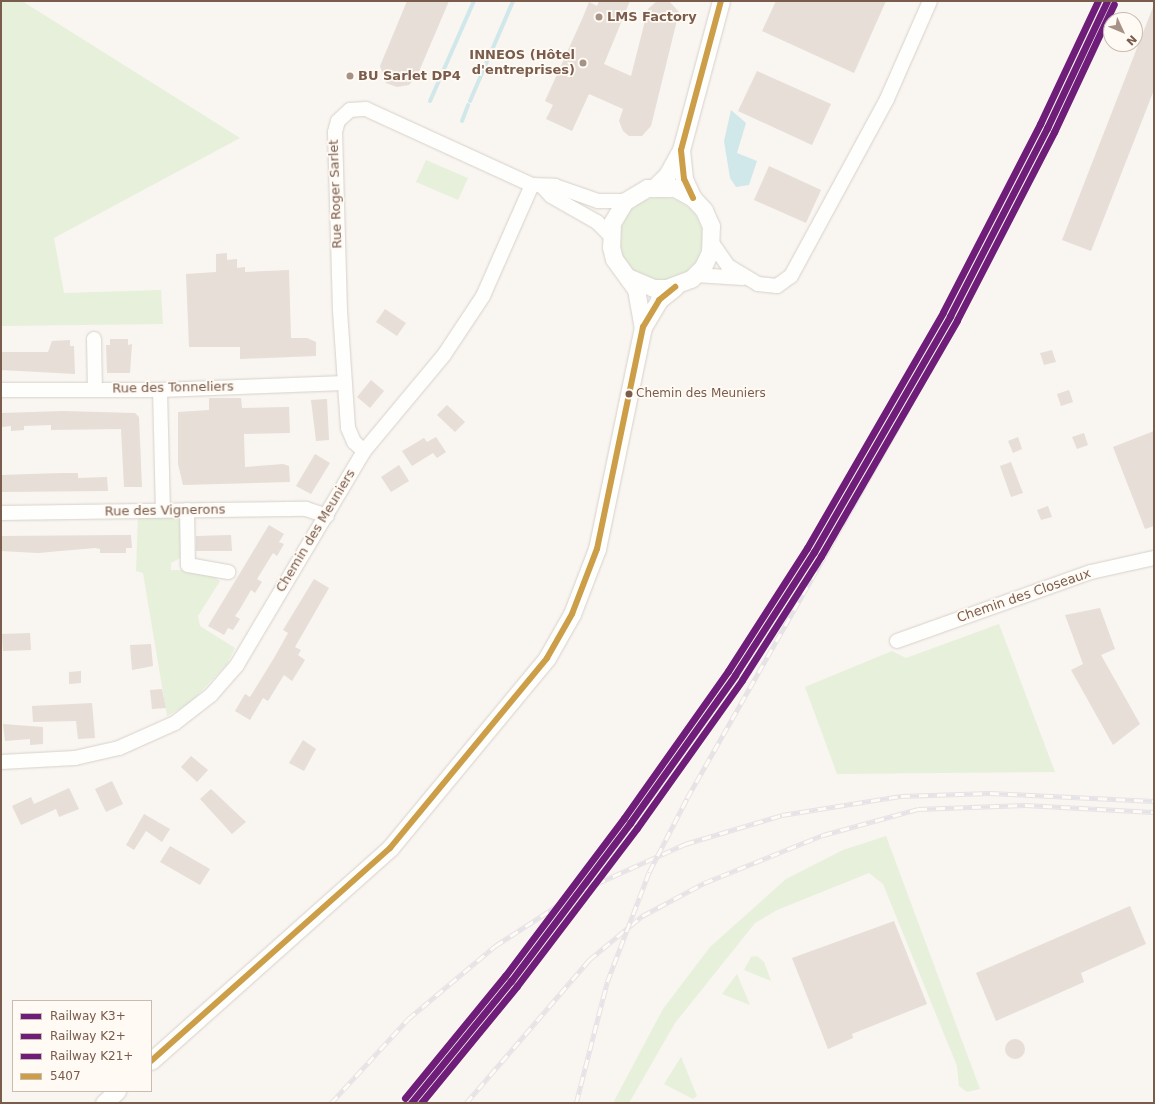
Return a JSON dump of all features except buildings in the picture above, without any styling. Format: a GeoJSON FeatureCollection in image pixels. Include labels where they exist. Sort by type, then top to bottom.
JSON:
{"type":"FeatureCollection","features":[{"type":"Feature","properties":{"kind":"street"},"geometry":{"type":"LineString","coordinates":[[538,186],[555,186],[598,201],[625,201],[655,187],[667,175],[681,150],[721,1]]}},
{"type":"Feature","properties":{"kind":"street"},"geometry":{"type":"LineString","coordinates":[[695,276],[746,278],[777,286],[791,276],[887,99],[930,1]]}},
{"type":"Feature","properties":{"kind":"street","name":"Rue Roger Sarlet"},"geometry":{"type":"LineString","coordinates":[[364,451],[354,442],[348,428],[335,132],[338,121],[350,110],[366,110],[538,186]]}},
{"type":"Feature","properties":{"kind":"street"},"geometry":{"type":"LineString","coordinates":[[152,1060],[385,853],[547,658],[572,614],[597,549],[644,327],[659,300],[675,287],[695,276],[707,260],[712,243],[708,218],[693,198],[684,179],[681,150]]}},
{"type":"Feature","properties":{"kind":"street"},"geometry":{"type":"LineString","coordinates":[[538,186],[551,196],[597,222],[610,235]]}},
{"type":"Feature","properties":{"kind":"street","name":"Chemin des Meuniers"},"geometry":{"type":"LineString","coordinates":[[1,762],[97,754],[144,739],[192,711],[238,665],[364,451],[444,355],[483,296],[538,186]]}},
{"type":"Feature","properties":{"kind":"street"},"geometry":{"type":"LineString","coordinates":[[655,187],[675,188],[693,198]]}},
{"type":"Feature","properties":{"kind":"street"},"geometry":{"type":"LineString","coordinates":[[625,201],[617,211],[610,235],[614,259],[630,278],[641,302],[644,327]]}},
{"type":"Feature","properties":{"kind":"street"},"geometry":{"type":"LineString","coordinates":[[712,243],[728,266],[746,278]]}},
{"type":"Feature","properties":{"kind":"street"},"geometry":{"type":"LineString","coordinates":[[630,278],[653,288],[675,287]]}},
{"type":"Feature","properties":{"kind":"street"},"geometry":{"type":"LineString","coordinates":[[94,339],[96,390]]}},
{"type":"Feature","properties":{"kind":"street","name":"Rue des Tonneliers"},"geometry":{"type":"LineString","coordinates":[[1,390],[160,390],[345,383]]}},
{"type":"Feature","properties":{"kind":"street"},"geometry":{"type":"LineString","coordinates":[[160,390],[163,510]]}},
{"type":"Feature","properties":{"kind":"street","name":"Rue des Vignerons"},"geometry":{"type":"LineString","coordinates":[[1,513],[306,509],[327,516]]}},
{"type":"Feature","properties":{"kind":"street"},"geometry":{"type":"LineString","coordinates":[[187,510],[188,565],[228,572]]}},
{"type":"Feature","properties":{"kind":"street","name":"Chemin des Closeaux"},"geometry":{"type":"LineString","coordinates":[[897,641],[1091,572],[1154,558]]}},
{"type":"Feature","properties":{"kind":"street"},"geometry":{"type":"LineString","coordinates":[[104,1103],[116,1092]]}},
{"type":"Feature","properties":{"kind":"green space"},"geometry":{"type":"Polygon","coordinates":[[[1,1],[22,1],[240,138],[54,238],[64,293],[161,290],[163,324],[1,326],[1,1]]]}},
{"type":"Feature","properties":{"kind":"green space"},"geometry":{"type":"Polygon","coordinates":[[[426,160],[468,178],[458,200],[416,182],[426,160]]]}},
{"type":"Feature","properties":{"kind":"green space"},"geometry":{"type":"Polygon","coordinates":[[[661,197],[677,200],[691,209],[700,223],[703,239],[700,255],[691,269],[677,278],[661,281],[645,278],[631,269],[622,255],[619,239],[622,223],[631,209],[645,200],[661,197]]]}},
{"type":"Feature","properties":{"kind":"green space"},"geometry":{"type":"Polygon","coordinates":[[[182,513],[184,556],[171,563],[171,570],[203,570],[220,581],[198,616],[200,626],[235,648],[227,664],[190,703],[167,716],[143,573],[136,571],[138,516],[182,513]]]}},
{"type":"Feature","properties":{"kind":"green space"},"geometry":{"type":"Polygon","coordinates":[[[999,624],[1055,772],[837,774],[805,687],[892,651],[906,658],[999,624]]]}},
{"type":"Feature","properties":{"kind":"green space"},"geometry":{"type":"Polygon","coordinates":[[[886,836],[980,1089],[967,1092],[959,1086],[957,1066],[883,884],[869,873],[777,910],[755,923],[675,1023],[629,1103],[613,1103],[663,1009],[710,947],[786,879],[843,850],[886,836]]]}},
{"type":"Feature","properties":{"kind":"green space"},"geometry":{"type":"Polygon","coordinates":[[[757,956],[764,962],[771,981],[744,970],[751,957],[757,956]]]}},
{"type":"Feature","properties":{"kind":"green space"},"geometry":{"type":"Polygon","coordinates":[[[737,974],[750,1005],[722,994],[737,974]]]}},
{"type":"Feature","properties":{"kind":"green space"},"geometry":{"type":"Polygon","coordinates":[[[681,1057],[697,1096],[693,1099],[664,1084],[681,1057]]]}},
{"type":"Feature","properties":{"kind":"water"},"geometry":{"type":"Polygon","coordinates":[[[731,110],[746,123],[737,153],[757,161],[749,185],[736,187],[730,178],[724,141],[731,110]]]}},
{"type":"Feature","properties":{"kind":"waterway"},"geometry":{"type":"LineString","coordinates":[[430,101],[474,1]]}},
{"type":"Feature","properties":{"kind":"waterway"},"geometry":{"type":"LineString","coordinates":[[470,101],[513,1]]}},
{"type":"Feature","properties":{"kind":"waterway"},"geometry":{"type":"LineString","coordinates":[[462,121],[468,105]]}},
{"type":"Feature","properties":{"kind":"railway"},"geometry":{"type":"LineString","coordinates":[[576,1103],[607,982],[649,872],[687,798],[908,409]]}},
{"type":"Feature","properties":{"kind":"railway"},"geometry":{"type":"LineString","coordinates":[[331,1103],[408,1019],[495,946],[580,891],[685,844],[782,815],[901,796],[990,793],[1154,801]]}},
{"type":"Feature","properties":{"kind":"railway"},"geometry":{"type":"LineString","coordinates":[[466,1103],[589,960],[642,916],[704,883],[823,835],[918,809],[1025,805],[1154,812]]}},
{"type":"Feature","properties":{"kind":"rail line","name":"K21+"},"geometry":{"type":"LineString","coordinates":[[405,1098],[505,976],[624,818],[728,671],[807,548],[943,312],[1040,124],[1098,1]]}},
{"type":"Feature","properties":{"kind":"rail line","name":"K3+"},"geometry":{"type":"LineString","coordinates":[[411,1103],[511,981],[630,823],[735,675],[814,552],[950,316],[1047,128],[1107,1]]}},
{"type":"Feature","properties":{"kind":"rail line","name":"K2+"},"geometry":{"type":"LineString","coordinates":[[421,1103],[517,986],[637,828],[742,680],[821,556],[957,320],[1054,132],[1114,4]]}},
{"type":"Feature","properties":{"kind":"transit line","name":"5407"},"geometry":{"type":"LineString","coordinates":[[693,198],[684,179],[681,150],[721,1]]}},
{"type":"Feature","properties":{"kind":"transit line","name":"5407"},"geometry":{"type":"LineString","coordinates":[[152,1060],[390,848],[547,658],[572,614],[597,549],[643,327],[659,300],[675,287]]}},
{"type":"Feature","properties":{"kind":"place","name":"LMS Factory"},"geometry":{"type":"Point","coordinates":[599,17]}},
{"type":"Feature","properties":{"kind":"place","name":"INNEOS (Hôtel d'entreprises)"},"geometry":{"type":"Point","coordinates":[583,63]}},
{"type":"Feature","properties":{"kind":"place","name":"BU Sarlet DP4"},"geometry":{"type":"Point","coordinates":[350,76]}},
{"type":"Feature","properties":{"kind":"place","name":"Chemin des Meuniers"},"geometry":{"type":"Point","coordinates":[629,394]}}]}
